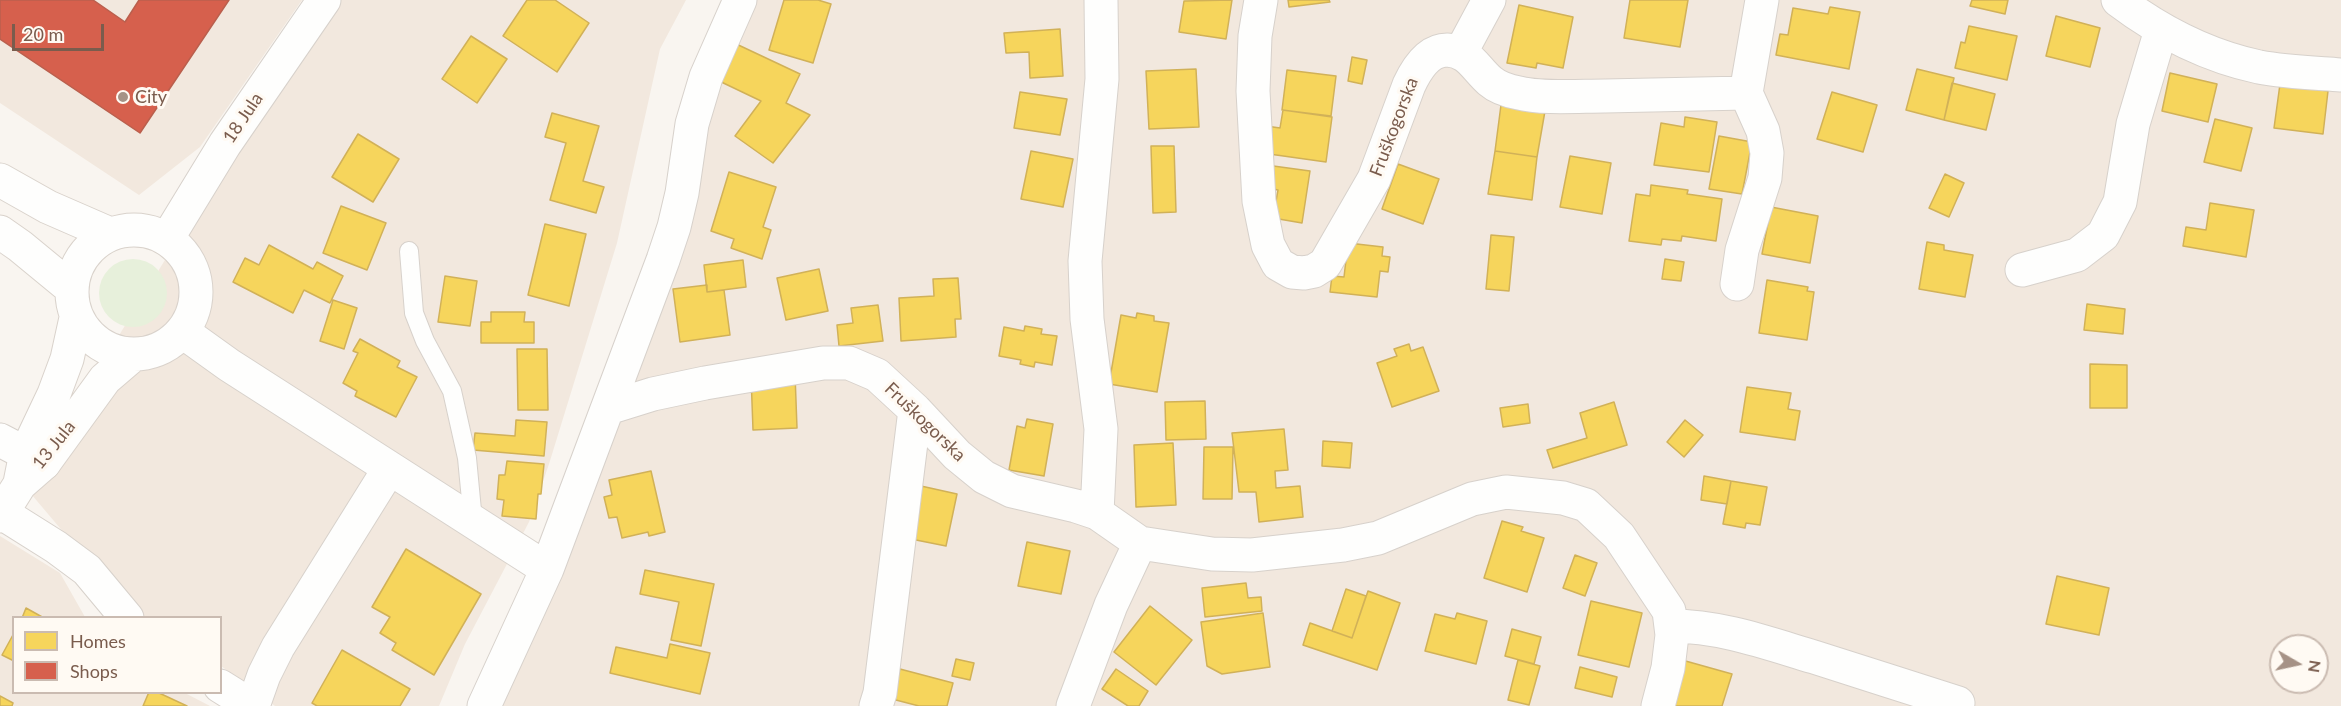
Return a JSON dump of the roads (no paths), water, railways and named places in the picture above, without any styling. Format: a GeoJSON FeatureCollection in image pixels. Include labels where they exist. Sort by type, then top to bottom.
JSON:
{"type":"FeatureCollection","features":[{"type":"Feature","properties":{"kind":"street","name":"18 Jula"},"geometry":{"type":"LineString","coordinates":[[167,239],[225,144],[324,0]]}},
{"type":"Feature","properties":{"kind":"street"},"geometry":{"type":"LineString","coordinates":[[484,706],[547,569],[674,227],[682,193],[692,124],[706,77],[740,0]]}},
{"type":"Feature","properties":{"kind":"street"},"geometry":{"type":"LineString","coordinates":[[1097,513],[1101,429],[1087,319],[1085,261],[1102,79],[1101,0]]}},
{"type":"Feature","properties":{"kind":"street","name":"Fruškogorska"},"geometry":{"type":"LineString","coordinates":[[1262,0],[1255,36],[1253,91],[1258,201],[1268,244],[1278,264],[1292,272],[1314,271],[1325,264],[1338,245],[1374,179],[1416,70],[1430,56],[1445,50],[1461,52]]}},
{"type":"Feature","properties":{"kind":"street"},"geometry":{"type":"LineString","coordinates":[[1489,0],[1461,52],[1474,62],[1488,80],[1499,87],[1521,94],[1576,96],[1746,93]]}},
{"type":"Feature","properties":{"kind":"street"},"geometry":{"type":"LineString","coordinates":[[1737,284],[1742,250],[1765,178],[1767,153],[1762,131],[1746,93],[1762,0]]}},
{"type":"Feature","properties":{"kind":"street"},"geometry":{"type":"LineString","coordinates":[[2123,1],[2161,30],[2216,53],[2258,66],[2341,75]]}},
{"type":"Feature","properties":{"kind":"street"},"geometry":{"type":"LineString","coordinates":[[2022,270],[2077,255],[2103,235],[2120,202],[2133,124],[2161,30]]}},
{"type":"Feature","properties":{"kind":"street"},"geometry":{"type":"LineString","coordinates":[[0,180],[48,207],[110,234]]}},
{"type":"Feature","properties":{"kind":"street"},"geometry":{"type":"LineString","coordinates":[[0,232],[20,246],[74,303],[86,333],[99,345],[116,353],[134,355],[152,353],[169,344],[183,332],[192,317],[196,299],[195,282],[190,265],[180,250],[167,239],[149,231],[130,229],[110,234],[95,243],[83,256],[75,271],[74,303]]}},
{"type":"Feature","properties":{"kind":"street","name":"13 Jula"},"geometry":{"type":"LineString","coordinates":[[22,460],[54,394],[67,359],[74,303]]}},
{"type":"Feature","properties":{"kind":"street"},"geometry":{"type":"LineString","coordinates":[[183,332],[547,569]]}},
{"type":"Feature","properties":{"kind":"street","name":"13 Jula"},"geometry":{"type":"LineString","coordinates":[[22,460],[105,379],[134,355]]}},
{"type":"Feature","properties":{"kind":"street","name":"Fruškogorska"},"geometry":{"type":"LineString","coordinates":[[608,408],[653,394],[824,363],[849,363],[877,375],[915,410],[957,455],[984,477],[1012,491],[1097,513],[1140,543],[1212,554],[1252,555],[1286,552],[1378,538],[1472,499],[1506,492],[1563,498],[1586,505],[1619,536],[1669,611],[1672,635],[1668,668],[1658,706]]}},
{"type":"Feature","properties":{"kind":"street"},"geometry":{"type":"LineString","coordinates":[[876,706],[880,693],[915,410]]}},
{"type":"Feature","properties":{"kind":"street"},"geometry":{"type":"LineString","coordinates":[[22,460],[1,515],[56,547],[87,570],[125,616]]}},
{"type":"Feature","properties":{"kind":"street"},"geometry":{"type":"LineString","coordinates":[[222,687],[252,706],[278,647],[390,468]]}},
{"type":"Feature","properties":{"kind":"street"},"geometry":{"type":"LineString","coordinates":[[1073,706],[1111,605],[1140,543]]}},
{"type":"Feature","properties":{"kind":"street"},"geometry":{"type":"LineString","coordinates":[[1671,626],[1720,630],[1754,639],[1958,703]]}},
{"type":"Feature","properties":{"kind":"lane"},"geometry":{"type":"LineString","coordinates":[[409,251],[414,313],[425,341],[452,391],[467,458],[473,521]]}},
{"type":"Feature","properties":{"kind":"place","name":"City"},"geometry":{"type":"Point","coordinates":[123,97]}}]}
